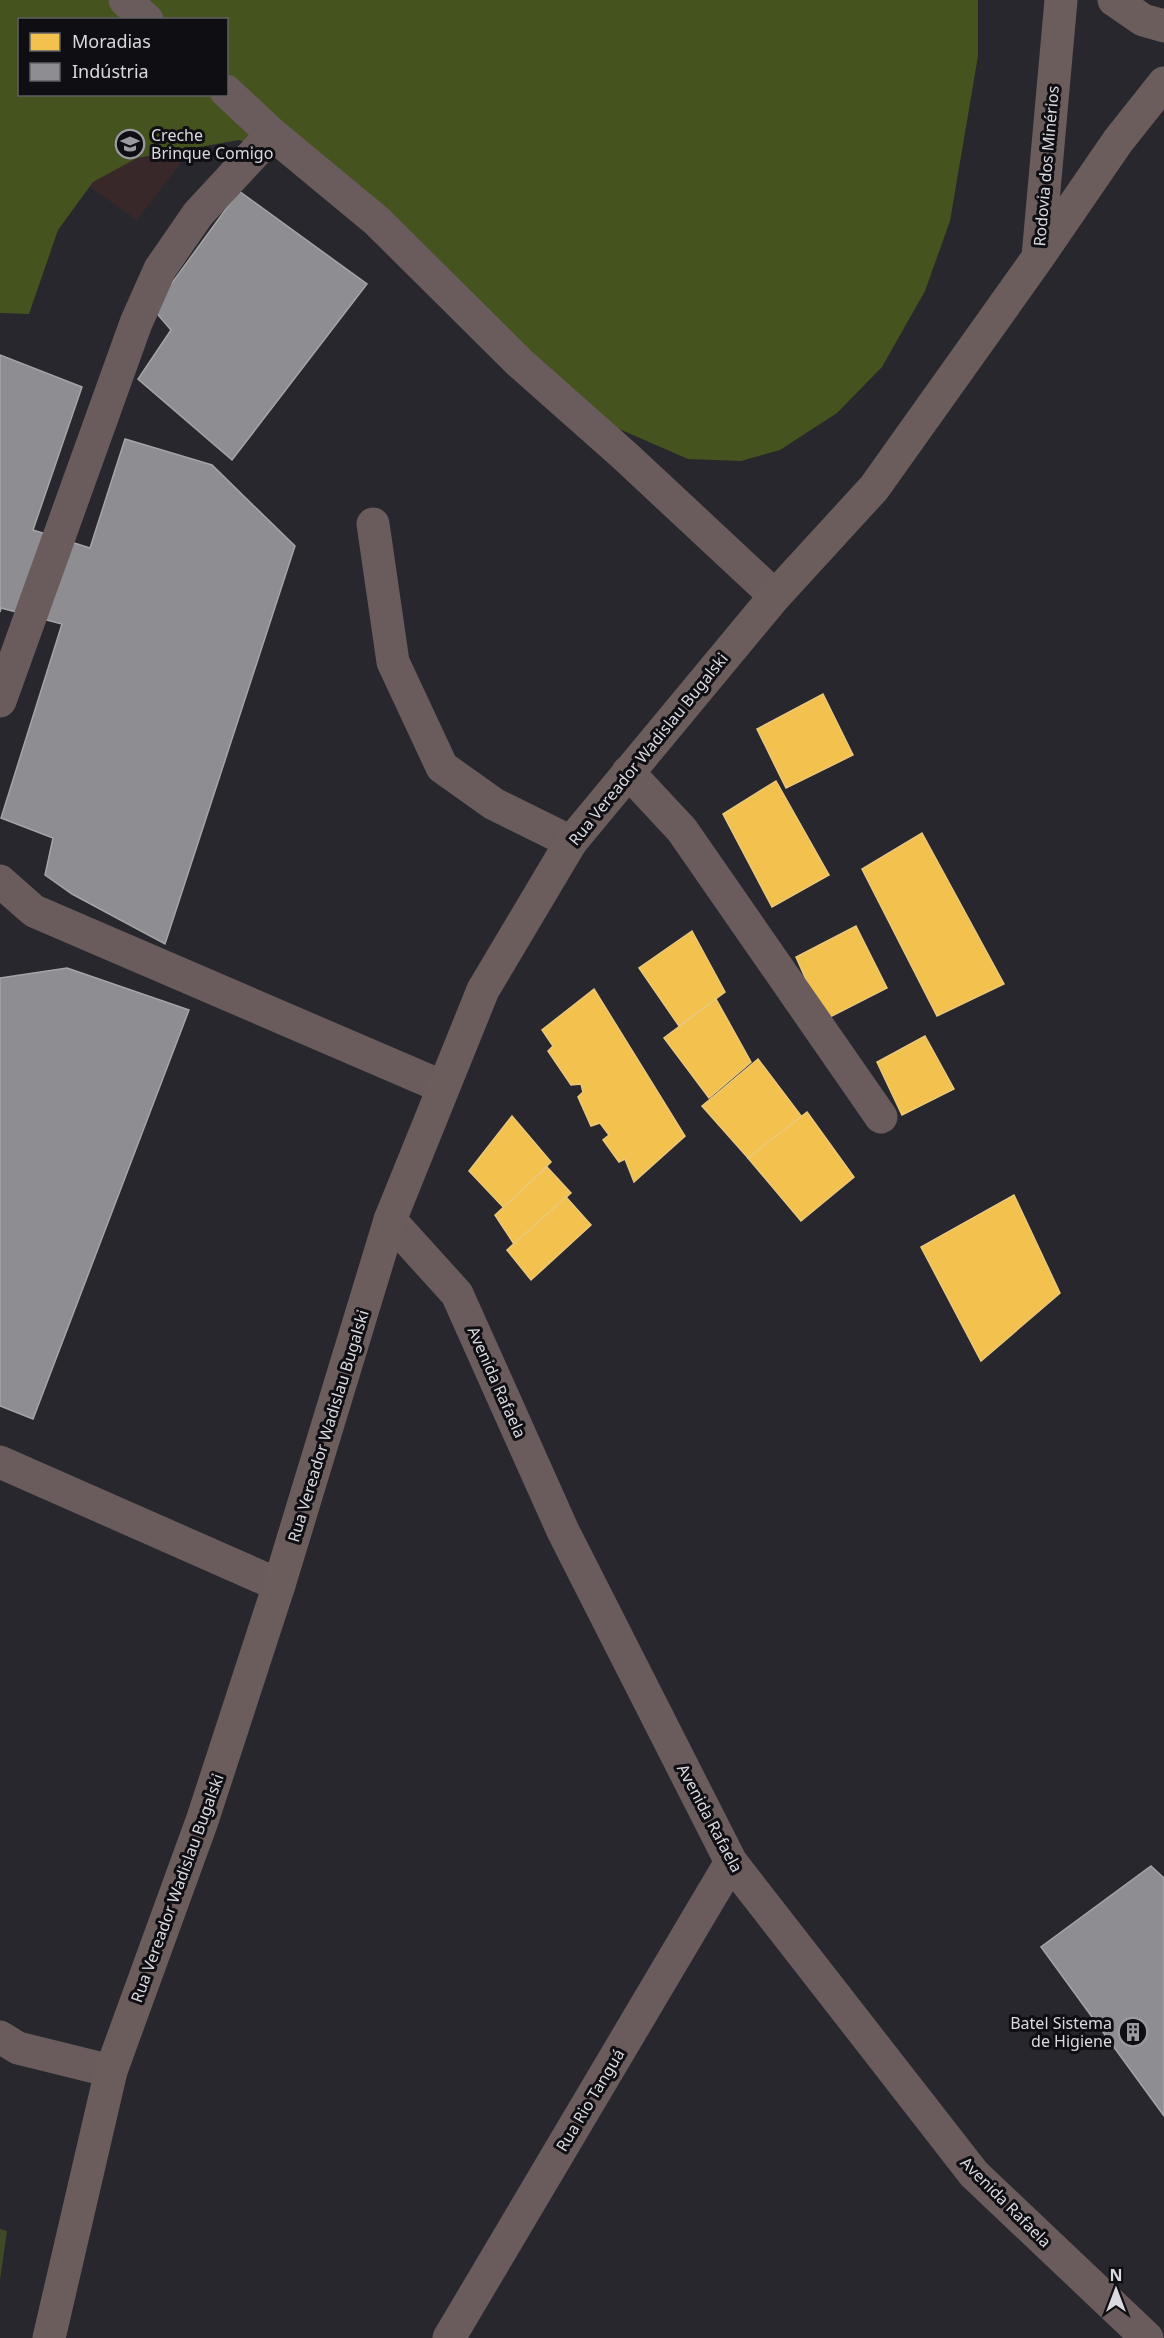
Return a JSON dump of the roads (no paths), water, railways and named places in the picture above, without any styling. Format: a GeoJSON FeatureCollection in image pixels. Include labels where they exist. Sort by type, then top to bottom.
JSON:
{"type":"FeatureCollection","features":[{"type":"Feature","properties":{"kind":"main road","name":"Rodovia dos Minérios"},"geometry":{"type":"LineString","coordinates":[[1037,259],[1062,0]]}},
{"type":"Feature","properties":{"kind":"main road"},"geometry":{"type":"LineString","coordinates":[[1114,0],[1143,21],[1164,26]]}},
{"type":"Feature","properties":{"kind":"main road","name":"Rodovia dos Minérios"},"geometry":{"type":"LineString","coordinates":[[1037,259],[1118,141],[1164,83]]}},
{"type":"Feature","properties":{"kind":"main road","name":"Rua Vereador Wadislau Bugalski"},"geometry":{"type":"LineString","coordinates":[[49,2338],[111,2071],[202,1821],[279,1585],[390,1220],[483,990],[571,842],[775,596],[874,488],[1037,259]]}},
{"type":"Feature","properties":{"kind":"street"},"geometry":{"type":"LineString","coordinates":[[125,0],[145,18]]}},
{"type":"Feature","properties":{"kind":"street"},"geometry":{"type":"LineString","coordinates":[[228,93],[272,134],[377,221],[520,363],[625,456],[775,596]]}},
{"type":"Feature","properties":{"kind":"street"},"geometry":{"type":"LineString","coordinates":[[0,701],[136,323],[160,269],[198,214],[272,134]]}},
{"type":"Feature","properties":{"kind":"street"},"geometry":{"type":"LineString","coordinates":[[373,524],[393,662],[442,767],[494,804],[571,842]]}},
{"type":"Feature","properties":{"kind":"street"},"geometry":{"type":"LineString","coordinates":[[628,772],[682,830],[881,1117]]}},
{"type":"Feature","properties":{"kind":"street"},"geometry":{"type":"LineString","coordinates":[[0,881],[34,911],[443,1087]]}},
{"type":"Feature","properties":{"kind":"street","name":"Avenida Rafaela"},"geometry":{"type":"LineString","coordinates":[[390,1220],[457,1294],[563,1531],[731,1862],[974,2174],[1147,2338]]}},
{"type":"Feature","properties":{"kind":"street"},"geometry":{"type":"LineString","coordinates":[[0,1462],[279,1585]]}},
{"type":"Feature","properties":{"kind":"street","name":"Rua Rio Tanguá"},"geometry":{"type":"LineString","coordinates":[[450,2338],[731,1862]]}},
{"type":"Feature","properties":{"kind":"street"},"geometry":{"type":"LineString","coordinates":[[0,2037],[18,2048],[111,2071]]}},
{"type":"Feature","properties":{"kind":"place","name":"Creche Brinque Comigo"},"geometry":{"type":"Point","coordinates":[130,144]}},
{"type":"Feature","properties":{"kind":"place","name":"Batel Sistema de Higiene"},"geometry":{"type":"Point","coordinates":[1133,2032]}}]}
